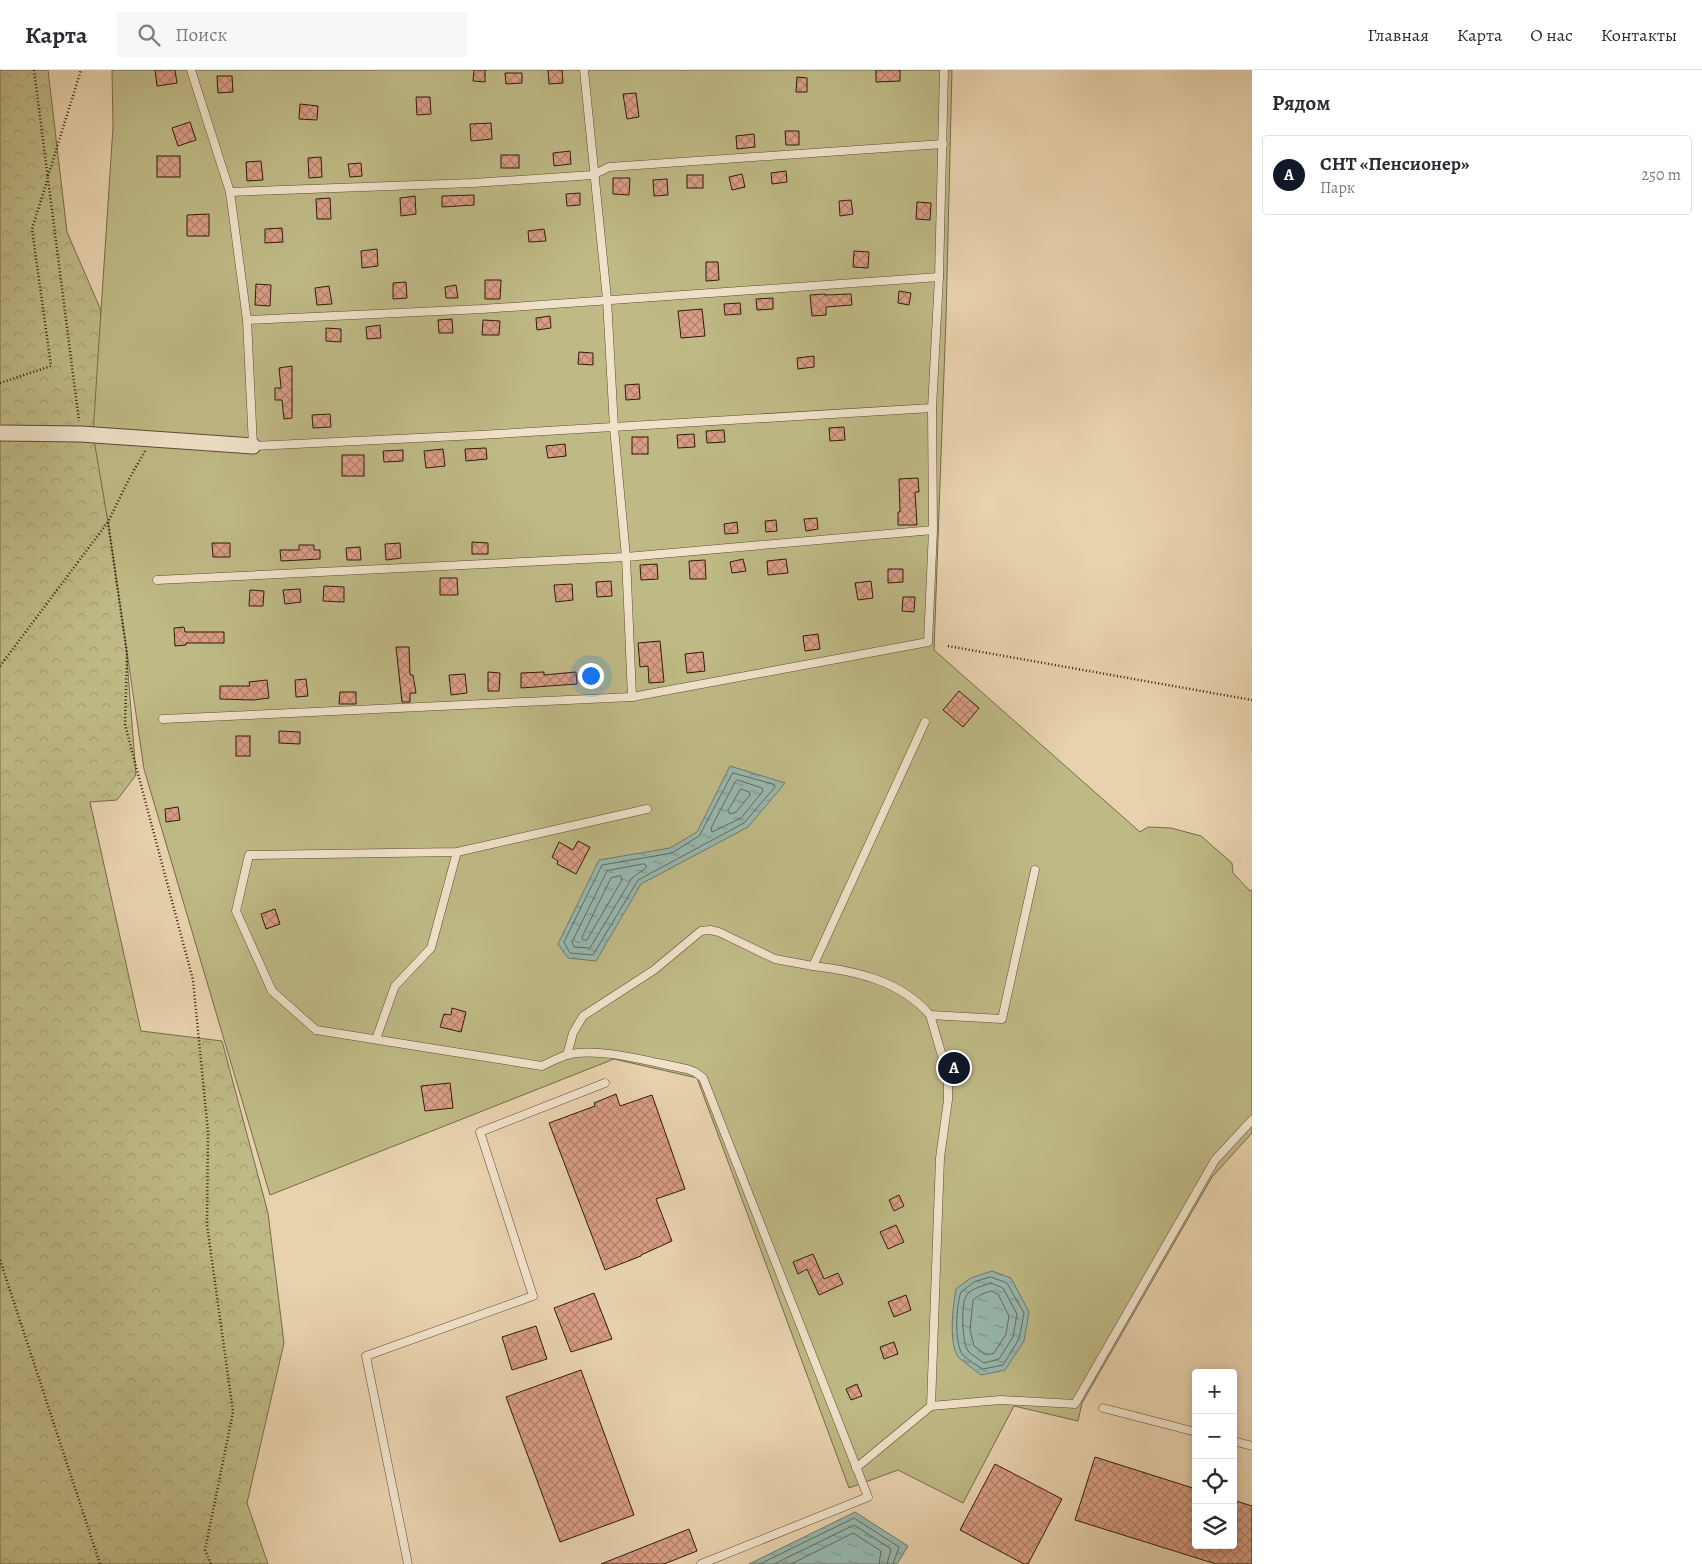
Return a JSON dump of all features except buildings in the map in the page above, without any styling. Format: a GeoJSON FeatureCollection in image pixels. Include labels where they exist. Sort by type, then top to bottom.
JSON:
{"type":"FeatureCollection","features":[{"type":"Feature","properties":{"kind":"street"},"geometry":{"type":"LineString","coordinates":[[0,433],[81,434],[253,446]]}},
{"type":"Feature","properties":{"kind":"lane"},"geometry":{"type":"LineString","coordinates":[[191,70],[230,192],[247,320],[253,446],[614,428],[932,408]]}},
{"type":"Feature","properties":{"kind":"lane"},"geometry":{"type":"LineString","coordinates":[[584,70],[607,299],[614,428],[626,557],[632,697]]}},
{"type":"Feature","properties":{"kind":"lane"},"geometry":{"type":"LineString","coordinates":[[163,719],[632,697],[928,642],[932,530],[932,408],[939,277],[944,70]]}},
{"type":"Feature","properties":{"kind":"lane"},"geometry":{"type":"LineString","coordinates":[[230,192],[473,183],[594,175],[609,167],[943,144]]}},
{"type":"Feature","properties":{"kind":"lane"},"geometry":{"type":"LineString","coordinates":[[247,320],[482,309],[939,277]]}},
{"type":"Feature","properties":{"kind":"lane"},"geometry":{"type":"LineString","coordinates":[[157,580],[626,557],[932,530]]}},
{"type":"Feature","properties":{"kind":"lane"},"geometry":{"type":"LineString","coordinates":[[813,966],[925,722]]}},
{"type":"Feature","properties":{"kind":"lane"},"geometry":{"type":"LineString","coordinates":[[647,810],[456,852],[249,855],[236,911],[272,991],[316,1030],[542,1066],[567,1055],[588,1053],[610,1054],[686,1069],[695,1072],[703,1078],[868,1497],[701,1564]]}},
{"type":"Feature","properties":{"kind":"lane"},"geometry":{"type":"LineString","coordinates":[[376,1039],[395,986],[431,948],[456,852]]}},
{"type":"Feature","properties":{"kind":"lane"},"geometry":{"type":"LineString","coordinates":[[930,1015],[1002,1019],[1035,870]]}},
{"type":"Feature","properties":{"kind":"lane"},"geometry":{"type":"LineString","coordinates":[[567,1055],[574,1033],[583,1016],[654,970],[701,931],[719,932],[775,959],[788,963],[857,973],[880,980],[920,1004],[930,1015],[948,1081],[948,1100],[940,1158],[931,1406]]}},
{"type":"Feature","properties":{"kind":"lane"},"geometry":{"type":"LineString","coordinates":[[408,1564],[366,1356],[533,1296],[480,1132],[605,1083]]}},
{"type":"Feature","properties":{"kind":"lane"},"geometry":{"type":"LineString","coordinates":[[856,1468],[931,1406],[1000,1400],[1075,1404],[1216,1160],[1252,1120]]}},
{"type":"Feature","properties":{"kind":"lane"},"geometry":{"type":"LineString","coordinates":[[1103,1408],[1192,1431]]}},
{"type":"Feature","properties":{"kind":"lane"},"geometry":{"type":"LineString","coordinates":[[1237,1442],[1252,1446]]}},
{"type":"Feature","properties":{"kind":"path"},"geometry":{"type":"LineString","coordinates":[[34,70],[81,434]]}},
{"type":"Feature","properties":{"kind":"path"},"geometry":{"type":"LineString","coordinates":[[0,383],[51,366],[32,229],[81,70]]}},
{"type":"Feature","properties":{"kind":"path"},"geometry":{"type":"LineString","coordinates":[[0,666],[108,522],[129,479],[152,439]]}},
{"type":"Feature","properties":{"kind":"path"},"geometry":{"type":"LineString","coordinates":[[108,522],[127,654],[125,725],[193,980],[208,1132],[207,1225],[233,1412],[205,1550],[211,1564]]}},
{"type":"Feature","properties":{"kind":"path"},"geometry":{"type":"LineString","coordinates":[[948,646],[1252,700]]}},
{"type":"Feature","properties":{"kind":"path"},"geometry":{"type":"LineString","coordinates":[[0,1260],[100,1564]]}},
{"type":"Feature","properties":{"kind":"green space"},"geometry":{"type":"Polygon","coordinates":[[[0,70],[48,70],[67,232],[100,308],[136,775],[117,800],[90,802],[141,1031],[222,1041],[268,1213],[284,1343],[247,1503],[268,1564],[0,1564],[0,70]]]}},
{"type":"Feature","properties":{"kind":"green space"},"geometry":{"type":"Polygon","coordinates":[[[112,70],[952,70],[946,318],[934,650],[1140,832],[1148,827],[1171,828],[1201,836],[1232,863],[1233,873],[1250,891],[1252,890],[1252,1133],[1212,1177],[1082,1403],[1078,1421],[1014,1406],[963,1503],[898,1470],[849,1488],[697,1078],[614,1059],[270,1195],[144,769],[108,522],[93,434],[113,127],[112,70]]]}},
{"type":"Feature","properties":{"kind":"water"},"geometry":{"type":"Polygon","coordinates":[[[730,766],[785,783],[748,827],[641,884],[596,961],[568,958],[558,944],[599,860],[670,848],[697,832],[730,766]]]}},
{"type":"Feature","properties":{"kind":"water"},"geometry":{"type":"Polygon","coordinates":[[[992,1271],[1011,1278],[1029,1312],[1024,1341],[1005,1370],[981,1375],[959,1358],[956,1352],[952,1335],[954,1305],[956,1289],[971,1278],[992,1271]]]}},
{"type":"Feature","properties":{"kind":"water"},"geometry":{"type":"Polygon","coordinates":[[[855,1512],[908,1546],[897,1564],[749,1564],[855,1512]]]}},
{"type":"Feature","properties":{"kind":"place","name":"СНТ «Пенсионер»"},"geometry":{"type":"Point","coordinates":[954,1068]}}]}
